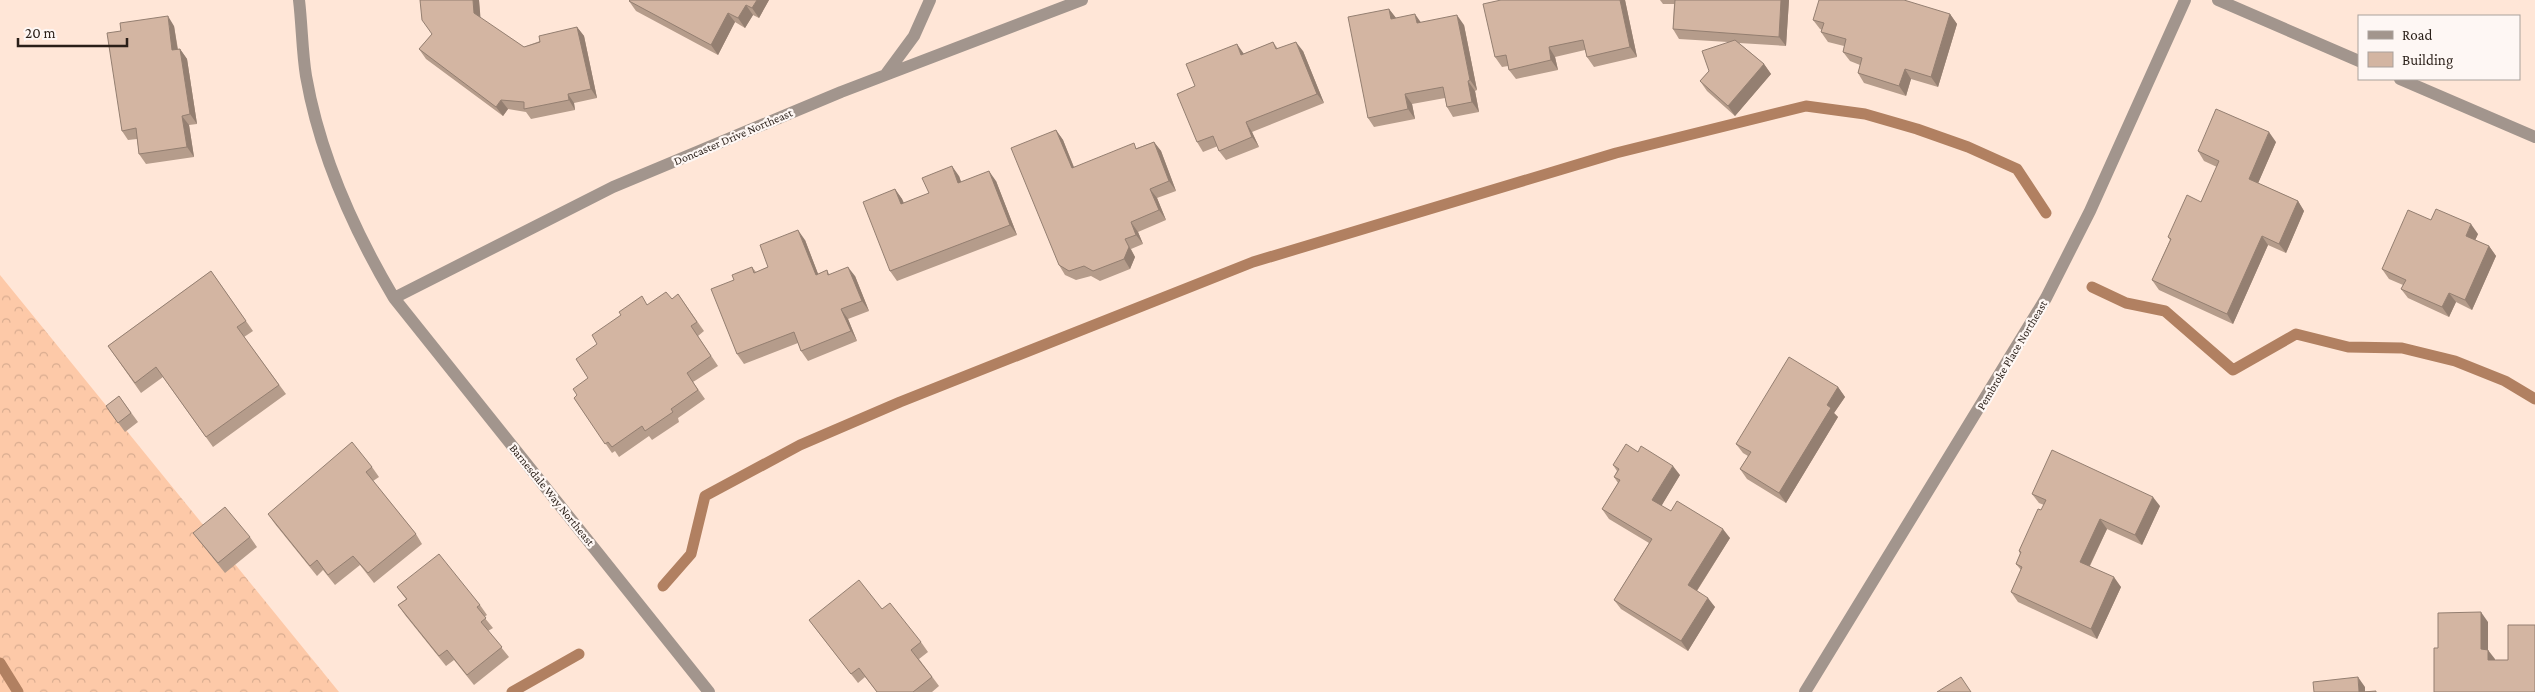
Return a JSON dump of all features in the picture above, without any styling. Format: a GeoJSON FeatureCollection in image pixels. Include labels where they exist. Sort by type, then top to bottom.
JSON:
{"type":"FeatureCollection","features":[{"type":"Feature","properties":{"kind":"street","name":"Barnesdale Way Northeast"},"geometry":{"type":"LineString","coordinates":[[300,0],[306,76],[320,134],[342,199],[363,246],[394,298],[709,692]]}},
{"type":"Feature","properties":{"kind":"street"},"geometry":{"type":"LineString","coordinates":[[886,74],[914,36],[930,0]]}},
{"type":"Feature","properties":{"kind":"street","name":"Doncaster Drive Northeast"},"geometry":{"type":"LineString","coordinates":[[394,298],[613,187],[886,74],[1082,0]]}},
{"type":"Feature","properties":{"kind":"street","name":"Pembroke Place Northeast"},"geometry":{"type":"LineString","coordinates":[[1805,692],[2046,298],[2090,211],[2185,0]]}},
{"type":"Feature","properties":{"kind":"street"},"geometry":{"type":"LineString","coordinates":[[2218,0],[2358,61]]}},
{"type":"Feature","properties":{"kind":"street"},"geometry":{"type":"LineString","coordinates":[[2402,80],[2535,137]]}},
{"type":"Feature","properties":{"kind":"green space"},"geometry":{"type":"Polygon","coordinates":[[[0,275],[339,692],[0,692],[0,275]]]}},
{"type":"Feature","properties":{"kind":"building"},"geometry":{"type":"Polygon","coordinates":[[[420,0],[473,0],[474,13],[524,47],[540,42],[539,36],[577,27],[591,89],[568,94],[569,100],[524,109],[524,102],[501,100],[496,107],[419,49],[432,34],[422,20],[420,0]]]}},
{"type":"Feature","properties":{"kind":"building"},"geometry":{"type":"Polygon","coordinates":[[[630,0],[757,0],[752,8],[746,5],[738,18],[728,13],[711,45],[630,0]]]}},
{"type":"Feature","properties":{"kind":"building"},"geometry":{"type":"Polygon","coordinates":[[[1501,0],[1620,0],[1630,47],[1587,57],[1583,40],[1549,47],[1551,60],[1509,70],[1506,55],[1495,57],[1483,4],[1501,0]]]}},
{"type":"Feature","properties":{"kind":"building"},"geometry":{"type":"Polygon","coordinates":[[[1675,0],[1781,0],[1779,37],[1673,29],[1675,0]]]}},
{"type":"Feature","properties":{"kind":"building"},"geometry":{"type":"Polygon","coordinates":[[[1819,0],[1904,0],[1950,14],[1931,77],[1905,69],[1899,86],[1858,73],[1862,58],[1843,52],[1846,39],[1821,32],[1824,23],[1813,20],[1819,0]]]}},
{"type":"Feature","properties":{"kind":"building"},"geometry":{"type":"Polygon","coordinates":[[[1389,9],[1391,19],[1415,14],[1417,23],[1457,15],[1470,80],[1468,81],[1472,102],[1447,107],[1443,87],[1405,94],[1408,109],[1368,118],[1348,17],[1389,9]]]}},
{"type":"Feature","properties":{"kind":"building"},"geometry":{"type":"Polygon","coordinates":[[[168,16],[172,50],[180,49],[190,114],[182,116],[187,147],[139,154],[136,128],[122,131],[107,33],[121,31],[120,23],[168,16]]]}},
{"type":"Feature","properties":{"kind":"building"},"geometry":{"type":"Polygon","coordinates":[[[1735,40],[1764,64],[1728,106],[1700,81],[1709,71],[1702,51],[1735,40]]]}},
{"type":"Feature","properties":{"kind":"building"},"geometry":{"type":"Polygon","coordinates":[[[1273,42],[1276,49],[1296,42],[1317,94],[1246,122],[1252,137],[1219,151],[1213,136],[1197,142],[1177,94],[1195,86],[1186,64],[1237,44],[1241,55],[1273,42]]]}},
{"type":"Feature","properties":{"kind":"building"},"geometry":{"type":"Polygon","coordinates":[[[2216,109],[2269,132],[2249,179],[2298,201],[2279,244],[2262,236],[2227,314],[2152,280],[2171,239],[2168,237],[2187,195],[2201,202],[2219,161],[2198,151],[2216,109]]]}},
{"type":"Feature","properties":{"kind":"building"},"geometry":{"type":"Polygon","coordinates":[[[1056,130],[1072,168],[1134,143],[1136,149],[1154,142],[1169,181],[1150,189],[1159,210],[1131,222],[1136,235],[1125,239],[1129,247],[1124,259],[1093,271],[1084,266],[1069,271],[1059,265],[1011,148],[1056,130]]]}},
{"type":"Feature","properties":{"kind":"building"},"geometry":{"type":"Polygon","coordinates":[[[952,166],[958,183],[989,171],[1010,225],[890,271],[863,202],[895,189],[901,204],[929,193],[922,178],[952,166]]]}},
{"type":"Feature","properties":{"kind":"building"},"geometry":{"type":"Polygon","coordinates":[[[2436,209],[2471,224],[2466,236],[2489,246],[2465,300],[2449,293],[2442,307],[2401,289],[2406,280],[2382,269],[2408,210],[2431,220],[2436,209]]]}},
{"type":"Feature","properties":{"kind":"building"},"geometry":{"type":"Polygon","coordinates":[[[798,230],[816,275],[827,270],[828,275],[848,267],[862,301],[841,309],[851,331],[801,351],[794,332],[737,354],[711,289],[734,280],[732,275],[752,267],[754,273],[768,267],[760,245],[798,230]]]}},
{"type":"Feature","properties":{"kind":"building"},"geometry":{"type":"Polygon","coordinates":[[[211,271],[246,321],[237,327],[279,385],[206,437],[156,367],[135,383],[108,346],[211,271]]]}},
{"type":"Feature","properties":{"kind":"building"},"geometry":{"type":"Polygon","coordinates":[[[666,292],[672,299],[678,294],[697,322],[691,326],[711,356],[687,373],[698,390],[671,409],[673,412],[645,431],[642,426],[612,447],[608,442],[605,444],[574,398],[577,395],[573,389],[588,378],[576,359],[597,344],[592,335],[621,315],[619,312],[642,296],[647,305],[666,292]]]}},
{"type":"Feature","properties":{"kind":"building"},"geometry":{"type":"Polygon","coordinates":[[[1789,357],[1838,387],[1827,405],[1831,408],[1779,493],[1740,469],[1751,452],[1736,444],[1789,357]]]}},
{"type":"Feature","properties":{"kind":"building"},"geometry":{"type":"Polygon","coordinates":[[[119,396],[131,413],[118,423],[106,406],[119,396]]]}},
{"type":"Feature","properties":{"kind":"building"},"geometry":{"type":"Polygon","coordinates":[[[352,442],[372,467],[366,472],[416,534],[368,573],[353,556],[328,575],[317,560],[310,566],[268,514],[352,442]]]}},
{"type":"Feature","properties":{"kind":"building"},"geometry":{"type":"Polygon","coordinates":[[[1626,444],[1638,452],[1641,446],[1673,466],[1652,500],[1671,511],[1677,501],[1723,529],[1688,585],[1708,598],[1681,641],[1614,600],[1652,539],[1602,509],[1620,480],[1614,477],[1619,469],[1613,465],[1626,444]]]}},
{"type":"Feature","properties":{"kind":"building"},"geometry":{"type":"Polygon","coordinates":[[[2052,450],[2153,497],[2135,535],[2100,519],[2080,562],[2114,577],[2091,629],[2011,592],[2022,567],[2016,564],[2021,552],[2019,551],[2038,509],[2041,510],[2046,500],[2032,494],[2052,450]]]}},
{"type":"Feature","properties":{"kind":"building"},"geometry":{"type":"Polygon","coordinates":[[[225,507],[250,537],[218,563],[193,533],[225,507]]]}},
{"type":"Feature","properties":{"kind":"building"},"geometry":{"type":"Polygon","coordinates":[[[439,554],[480,605],[477,607],[486,618],[481,622],[502,647],[467,675],[447,650],[439,656],[398,605],[407,599],[397,587],[439,554]]]}},
{"type":"Feature","properties":{"kind":"building"},"geometry":{"type":"Polygon","coordinates":[[[859,580],[882,609],[890,603],[921,642],[911,650],[932,677],[913,692],[877,692],[859,668],[851,674],[809,620],[859,580]]]}},
{"type":"Feature","properties":{"kind":"building"},"geometry":{"type":"Polygon","coordinates":[[[2481,612],[2481,649],[2488,650],[2488,660],[2508,660],[2508,625],[2535,625],[2535,692],[2434,692],[2434,648],[2438,648],[2438,613],[2481,612]]]}},
{"type":"Feature","properties":{"kind":"building"},"geometry":{"type":"Polygon","coordinates":[[[1961,677],[1971,692],[1937,692],[1961,677]]]}},
{"type":"Feature","properties":{"kind":"building"},"geometry":{"type":"Polygon","coordinates":[[[2358,677],[2359,692],[2314,692],[2313,682],[2358,677]]]}},
{"type":"Feature","properties":{"kind":"waterway"},"geometry":{"type":"LineString","coordinates":[[663,586],[691,554],[705,496],[800,445],[900,402],[1253,262],[1616,153],[1806,106],[1865,114],[1917,129],[1968,147],[2017,169],[2046,213]]}},
{"type":"Feature","properties":{"kind":"waterway"},"geometry":{"type":"LineString","coordinates":[[2092,287],[2126,303],[2165,311],[2233,370],[2296,334],[2348,347],[2402,348],[2455,361],[2505,381],[2535,399]]}},
{"type":"Feature","properties":{"kind":"waterway"},"geometry":{"type":"LineString","coordinates":[[512,692],[579,654]]}},
{"type":"Feature","properties":{"kind":"waterway"},"geometry":{"type":"LineString","coordinates":[[0,663],[18,692]]}}]}
